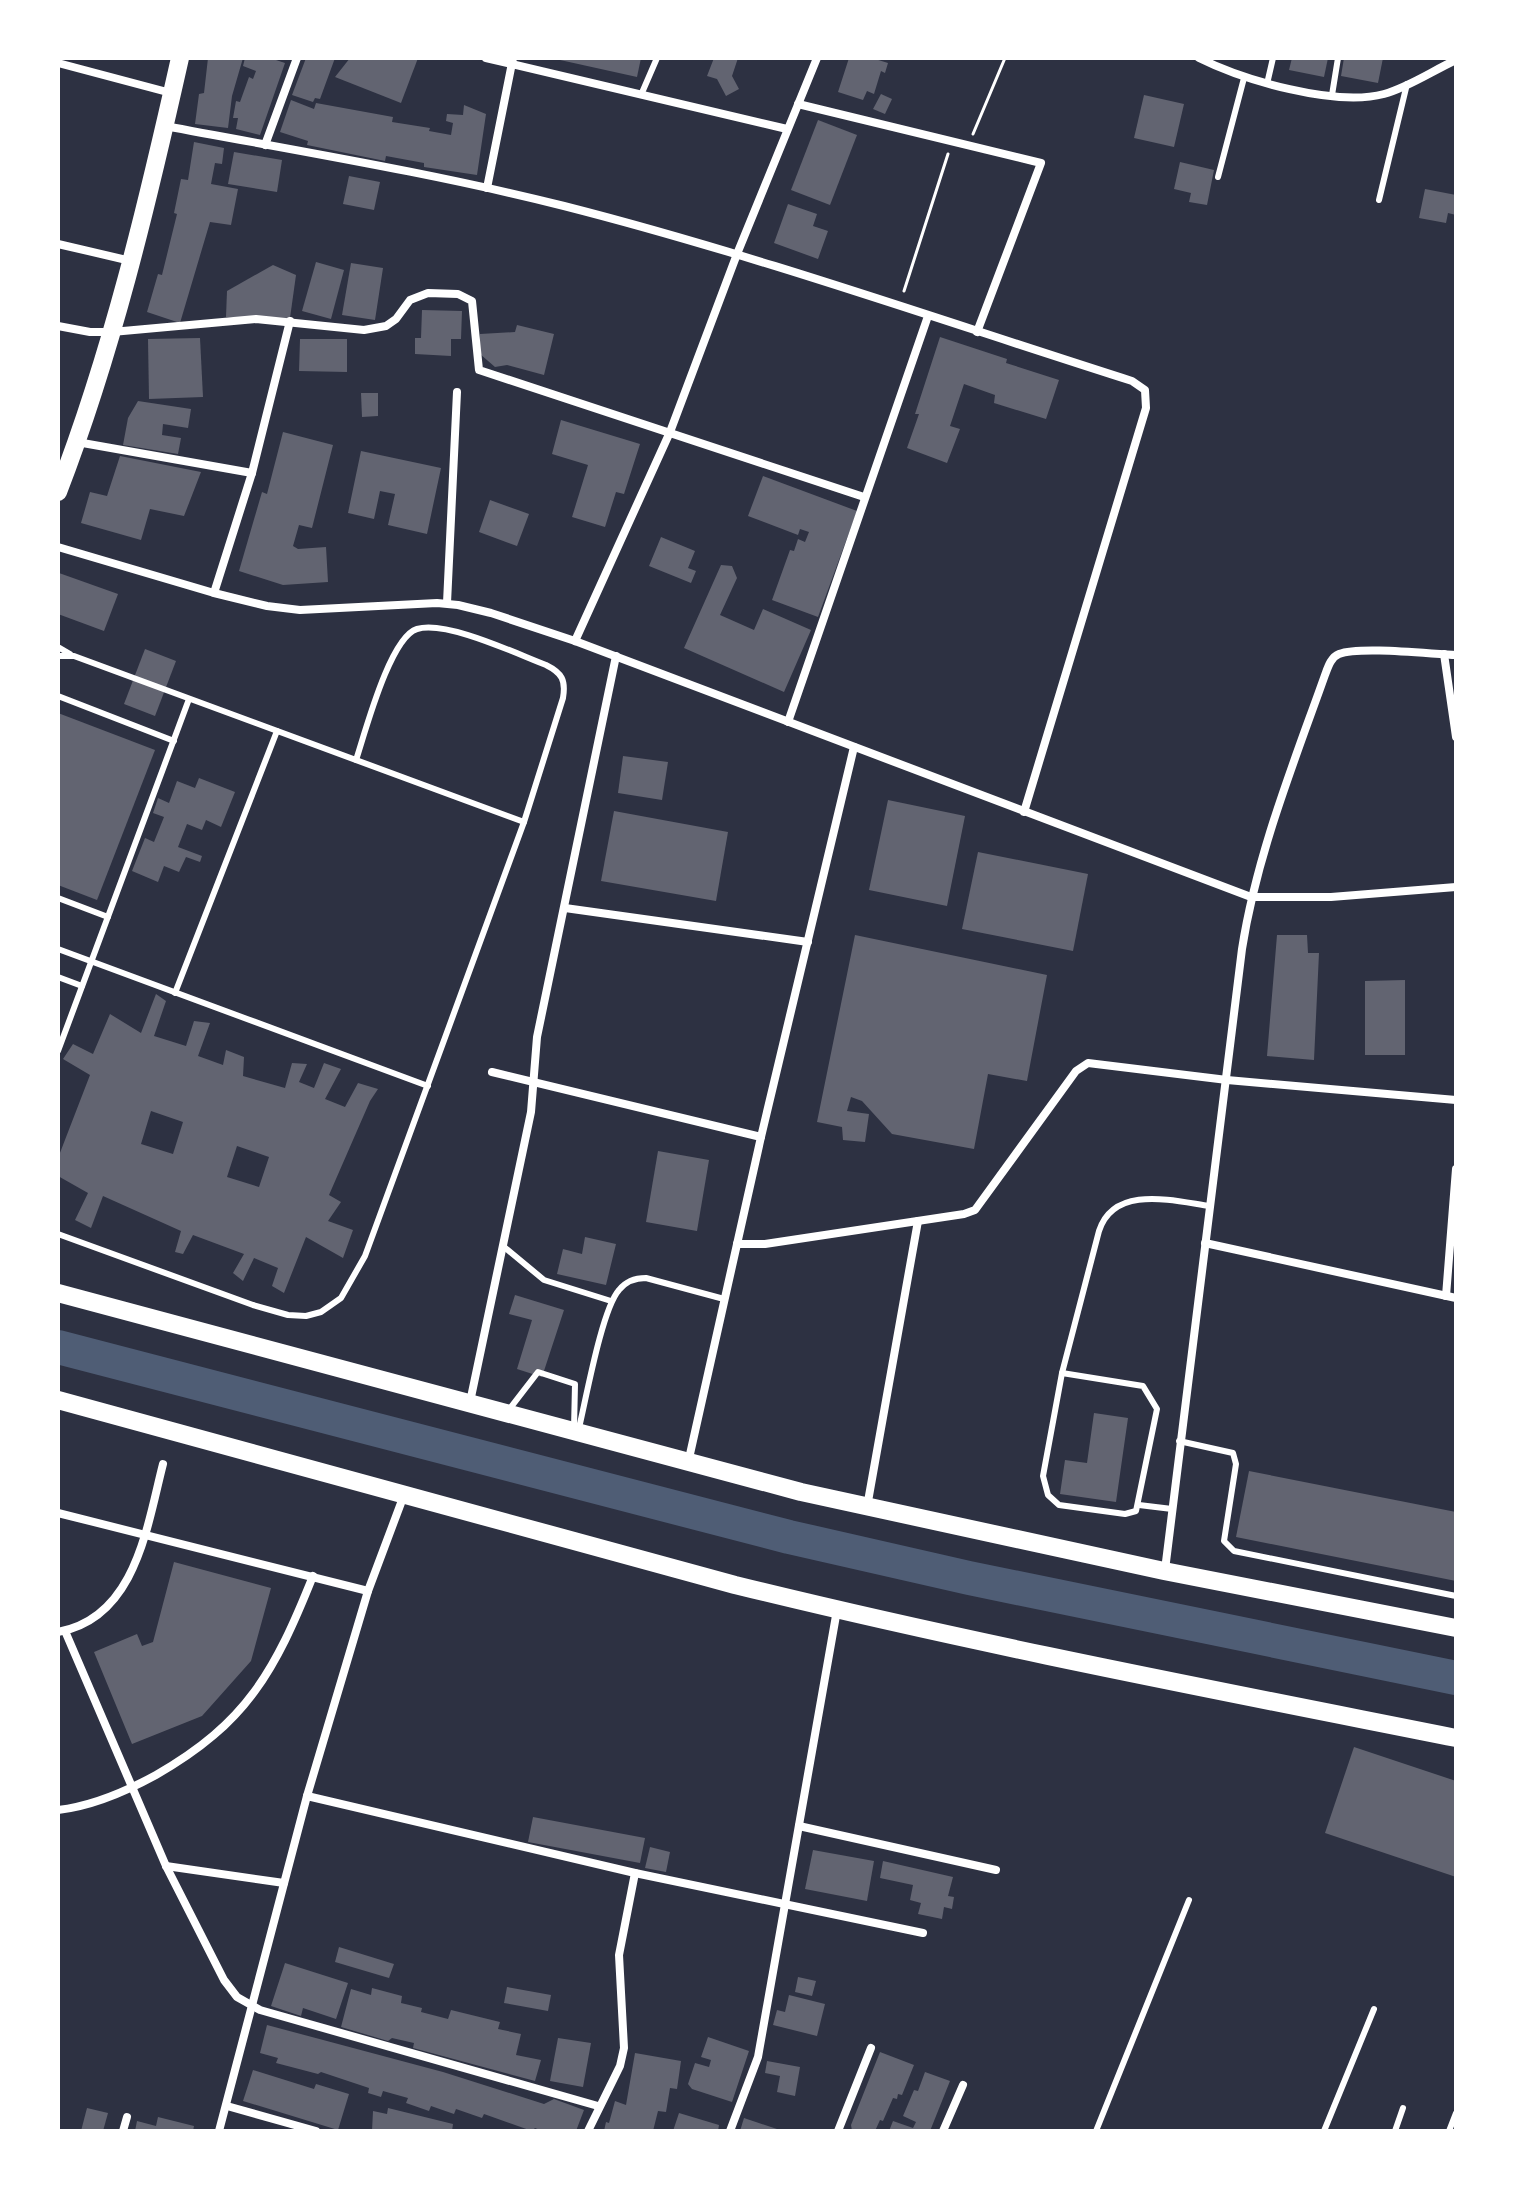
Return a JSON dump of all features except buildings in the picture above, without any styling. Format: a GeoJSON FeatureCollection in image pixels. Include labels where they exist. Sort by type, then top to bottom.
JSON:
{"type":"FeatureCollection","features":[{"type":"Feature","properties":{"kind":"main road"},"geometry":{"type":"LineString","coordinates":[[58,492],[62,471],[77,442],[132,261],[180,58]]}},
{"type":"Feature","properties":{"kind":"main road"},"geometry":{"type":"LineString","coordinates":[[58,1293],[688,1463],[867,1507],[1164,1571],[1456,1628]]}},
{"type":"Feature","properties":{"kind":"main road"},"geometry":{"type":"LineString","coordinates":[[58,1400],[837,1610],[1062,1660],[1456,1738]]}},
{"type":"Feature","properties":{"kind":"street"},"geometry":{"type":"LineString","coordinates":[[265,145],[297,58]]}},
{"type":"Feature","properties":{"kind":"street"},"geometry":{"type":"LineString","coordinates":[[486,58],[787,129]]}},
{"type":"Feature","properties":{"kind":"street"},"geometry":{"type":"LineString","coordinates":[[575,641],[670,432],[737,254],[817,58]]}},
{"type":"Feature","properties":{"kind":"street"},"geometry":{"type":"LineString","coordinates":[[1199,58],[1244,78],[1332,95],[1376,95],[1456,60]]}},
{"type":"Feature","properties":{"kind":"street"},"geometry":{"type":"LineString","coordinates":[[487,188],[512,62]]}},
{"type":"Feature","properties":{"kind":"street"},"geometry":{"type":"LineString","coordinates":[[58,63],[172,94]]}},
{"type":"Feature","properties":{"kind":"street"},"geometry":{"type":"LineString","coordinates":[[798,104],[1041,163],[977,332]]}},
{"type":"Feature","properties":{"kind":"street"},"geometry":{"type":"LineString","coordinates":[[164,126],[487,188],[584,211],[737,254],[1132,381],[1145,390],[1146,408],[1024,812]]}},
{"type":"Feature","properties":{"kind":"street"},"geometry":{"type":"LineString","coordinates":[[58,244],[132,261]]}},
{"type":"Feature","properties":{"kind":"street"},"geometry":{"type":"LineString","coordinates":[[58,326],[80,331],[112,332],[256,319],[376,329],[396,319],[417,296],[428,293],[458,294],[472,301],[479,370],[864,497]]}},
{"type":"Feature","properties":{"kind":"street"},"geometry":{"type":"LineString","coordinates":[[788,722],[928,316]]}},
{"type":"Feature","properties":{"kind":"street"},"geometry":{"type":"LineString","coordinates":[[214,593],[252,473],[290,321]]}},
{"type":"Feature","properties":{"kind":"street"},"geometry":{"type":"LineString","coordinates":[[447,603],[457,392]]}},
{"type":"Feature","properties":{"kind":"street"},"geometry":{"type":"LineString","coordinates":[[77,442],[252,473]]}},
{"type":"Feature","properties":{"kind":"street"},"geometry":{"type":"LineString","coordinates":[[58,547],[214,593],[289,609],[447,603],[491,613],[616,656],[1251,897],[1331,897],[1456,887]]}},
{"type":"Feature","properties":{"kind":"street"},"geometry":{"type":"LineString","coordinates":[[1164,1571],[1242,949],[1261,857],[1333,657],[1365,652],[1456,655]]}},
{"type":"Feature","properties":{"kind":"street"},"geometry":{"type":"LineString","coordinates":[[1444,654],[1456,737]]}},
{"type":"Feature","properties":{"kind":"street"},"geometry":{"type":"LineString","coordinates":[[470,1402],[531,1112],[537,1037],[616,656]]}},
{"type":"Feature","properties":{"kind":"street"},"geometry":{"type":"LineString","coordinates":[[688,1463],[761,1137],[854,747]]}},
{"type":"Feature","properties":{"kind":"street"},"geometry":{"type":"LineString","coordinates":[[565,908],[808,942]]}},
{"type":"Feature","properties":{"kind":"street"},"geometry":{"type":"LineString","coordinates":[[737,1244],[765,1244],[964,1214],[977,1208],[1076,1071],[1083,1065],[1096,1062],[1227,1080],[1456,1100]]}},
{"type":"Feature","properties":{"kind":"street"},"geometry":{"type":"LineString","coordinates":[[492,1072],[761,1137]]}},
{"type":"Feature","properties":{"kind":"street"},"geometry":{"type":"LineString","coordinates":[[1446,1296],[1456,1169]]}},
{"type":"Feature","properties":{"kind":"street"},"geometry":{"type":"LineString","coordinates":[[867,1507],[918,1221]]}},
{"type":"Feature","properties":{"kind":"street"},"geometry":{"type":"LineString","coordinates":[[1205,1243],[1456,1298]]}},
{"type":"Feature","properties":{"kind":"street"},"geometry":{"type":"LineString","coordinates":[[163,1464],[146,1534],[132,1573],[115,1596],[92,1617],[61,1632],[166,1866],[230,1990],[253,2008],[598,2106]]}},
{"type":"Feature","properties":{"kind":"street"},"geometry":{"type":"LineString","coordinates":[[219,2131],[307,1796],[368,1591],[405,1493]]}},
{"type":"Feature","properties":{"kind":"street"},"geometry":{"type":"LineString","coordinates":[[58,1513],[368,1591]]}},
{"type":"Feature","properties":{"kind":"street"},"geometry":{"type":"LineString","coordinates":[[58,1810],[93,1803],[132,1788],[203,1746],[226,1727],[248,1702],[289,1634],[313,1576]]}},
{"type":"Feature","properties":{"kind":"street"},"geometry":{"type":"LineString","coordinates":[[730,2131],[758,2057],[837,1610]]}},
{"type":"Feature","properties":{"kind":"street"},"geometry":{"type":"LineString","coordinates":[[307,1796],[635,1873],[923,1933]]}},
{"type":"Feature","properties":{"kind":"street"},"geometry":{"type":"LineString","coordinates":[[799,1826],[996,1870]]}},
{"type":"Feature","properties":{"kind":"street"},"geometry":{"type":"LineString","coordinates":[[166,1866],[284,1883]]}},
{"type":"Feature","properties":{"kind":"street"},"geometry":{"type":"LineString","coordinates":[[588,2131],[620,2066],[624,2048],[619,1955],[635,1873]]}},
{"type":"Feature","properties":{"kind":"street"},"geometry":{"type":"LineString","coordinates":[[838,2131],[871,2048]]}},
{"type":"Feature","properties":{"kind":"street"},"geometry":{"type":"LineString","coordinates":[[943,2131],[963,2085]]}},
{"type":"Feature","properties":{"kind":"street"},"geometry":{"type":"LineString","coordinates":[[227,2106],[316,2131]]}},
{"type":"Feature","properties":{"kind":"street"},"geometry":{"type":"LineString","coordinates":[[123,2131],[127,2117]]}},
{"type":"Feature","properties":{"kind":"lane"},"geometry":{"type":"LineString","coordinates":[[641,95],[657,58]]}},
{"type":"Feature","properties":{"kind":"lane"},"geometry":{"type":"LineString","coordinates":[[1267,84],[1273,58]]}},
{"type":"Feature","properties":{"kind":"lane"},"geometry":{"type":"LineString","coordinates":[[1332,95],[1338,58]]}},
{"type":"Feature","properties":{"kind":"lane"},"geometry":{"type":"LineString","coordinates":[[1218,177],[1244,78]]}},
{"type":"Feature","properties":{"kind":"lane"},"geometry":{"type":"LineString","coordinates":[[1379,200],[1407,84]]}},
{"type":"Feature","properties":{"kind":"lane"},"geometry":{"type":"LineString","coordinates":[[58,1234],[288,1315],[306,1316],[321,1312],[341,1298],[365,1256],[524,822],[563,698],[564,681],[560,673],[546,665],[449,629],[419,628],[412,631],[393,655],[356,760]]}},
{"type":"Feature","properties":{"kind":"lane"},"geometry":{"type":"LineString","coordinates":[[58,647],[74,656],[524,822]]}},
{"type":"Feature","properties":{"kind":"lane"},"geometry":{"type":"LineString","coordinates":[[58,656],[74,656]]}},
{"type":"Feature","properties":{"kind":"lane"},"geometry":{"type":"LineString","coordinates":[[58,696],[174,741]]}},
{"type":"Feature","properties":{"kind":"lane"},"geometry":{"type":"LineString","coordinates":[[58,1051],[189,699]]}},
{"type":"Feature","properties":{"kind":"lane"},"geometry":{"type":"LineString","coordinates":[[175,993],[277,731]]}},
{"type":"Feature","properties":{"kind":"lane"},"geometry":{"type":"LineString","coordinates":[[58,898],[108,917]]}},
{"type":"Feature","properties":{"kind":"lane"},"geometry":{"type":"LineString","coordinates":[[58,949],[428,1086]]}},
{"type":"Feature","properties":{"kind":"lane"},"geometry":{"type":"LineString","coordinates":[[58,977],[82,986]]}},
{"type":"Feature","properties":{"kind":"lane"},"geometry":{"type":"LineString","coordinates":[[1062,1373],[1143,1386],[1152,1397],[1157,1409],[1136,1511],[1125,1514],[1059,1505],[1048,1495],[1043,1476],[1062,1373],[1099,1231],[1106,1217],[1121,1205],[1142,1199],[1210,1206]]}},
{"type":"Feature","properties":{"kind":"lane"},"geometry":{"type":"LineString","coordinates":[[503,1246],[544,1280],[611,1301]]}},
{"type":"Feature","properties":{"kind":"lane"},"geometry":{"type":"LineString","coordinates":[[576,1433],[611,1301],[623,1286],[637,1278],[655,1280],[724,1299]]}},
{"type":"Feature","properties":{"kind":"lane"},"geometry":{"type":"LineString","coordinates":[[507,1412],[538,1372],[575,1384],[576,1433]]}},
{"type":"Feature","properties":{"kind":"lane"},"geometry":{"type":"LineString","coordinates":[[1179,1441],[1233,1453],[1236,1464],[1224,1541],[1234,1551],[1456,1596]]}},
{"type":"Feature","properties":{"kind":"lane"},"geometry":{"type":"LineString","coordinates":[[1139,1505],[1172,1509]]}},
{"type":"Feature","properties":{"kind":"lane"},"geometry":{"type":"LineString","coordinates":[[1096,2131],[1189,1900]]}},
{"type":"Feature","properties":{"kind":"lane"},"geometry":{"type":"LineString","coordinates":[[1324,2131],[1374,2009]]}},
{"type":"Feature","properties":{"kind":"lane"},"geometry":{"type":"LineString","coordinates":[[1395,2131],[1403,2108]]}},
{"type":"Feature","properties":{"kind":"lane"},"geometry":{"type":"LineString","coordinates":[[1449,2131],[1456,2113]]}},
{"type":"Feature","properties":{"kind":"path"},"geometry":{"type":"LineString","coordinates":[[968,145],[1005,58]]}},
{"type":"Feature","properties":{"kind":"path"},"geometry":{"type":"LineString","coordinates":[[899,306],[952,141]]}},
{"type":"Feature","properties":{"kind":"waterway"},"geometry":{"type":"LineString","coordinates":[[58,1347],[789,1537],[969,1578],[1456,1678]]}}]}
